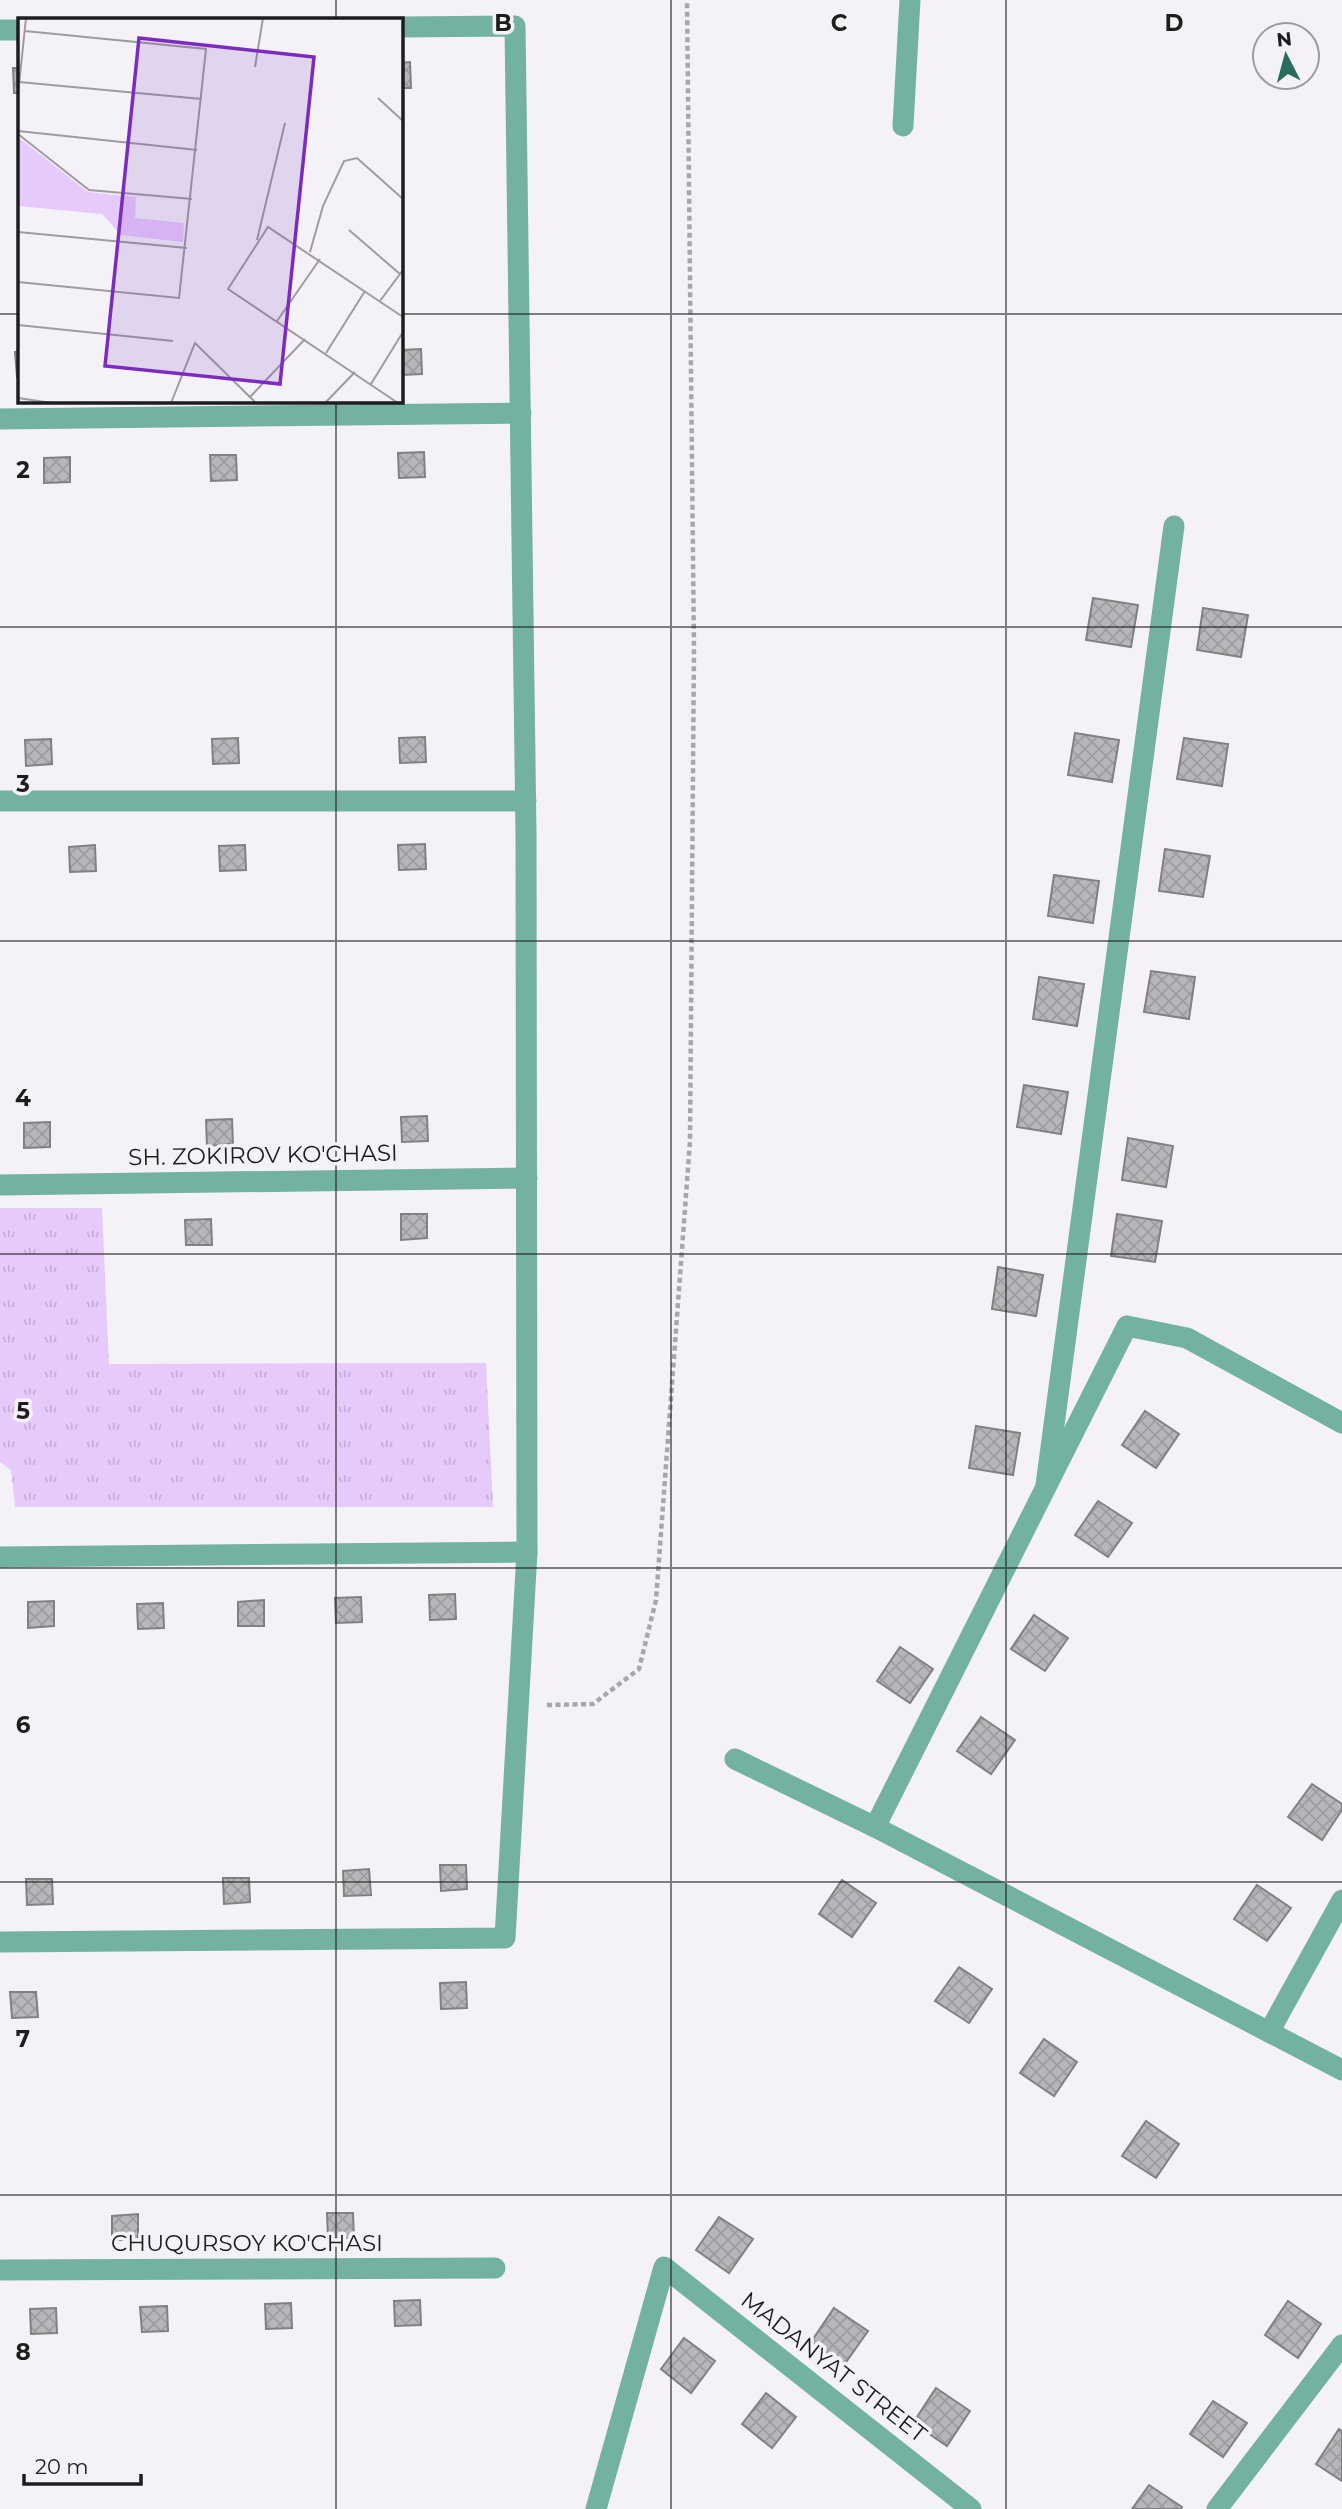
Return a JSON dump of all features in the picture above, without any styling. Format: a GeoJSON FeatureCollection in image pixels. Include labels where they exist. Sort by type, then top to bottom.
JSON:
{"type":"FeatureCollection","features":[{"type":"Feature","properties":{"kind":"street"},"geometry":{"type":"LineString","coordinates":[[903,126],[910,0]]}},
{"type":"Feature","properties":{"kind":"street"},"geometry":{"type":"LineString","coordinates":[[0,1942],[505,1938],[527,1552],[526,801],[515,26],[402,27]]}},
{"type":"Feature","properties":{"kind":"street"},"geometry":{"type":"LineString","coordinates":[[0,30],[18,30]]}},
{"type":"Feature","properties":{"kind":"street"},"geometry":{"type":"LineString","coordinates":[[0,419],[521,414]]}},
{"type":"Feature","properties":{"kind":"street"},"geometry":{"type":"LineString","coordinates":[[1046,1485],[1174,526]]}},
{"type":"Feature","properties":{"kind":"street"},"geometry":{"type":"LineString","coordinates":[[0,802],[526,801]]}},
{"type":"Feature","properties":{"kind":"street","name":"SH. ZOKIROV KO'CHASI"},"geometry":{"type":"LineString","coordinates":[[0,1185],[527,1178]]}},
{"type":"Feature","properties":{"kind":"street"},"geometry":{"type":"LineString","coordinates":[[875,1828],[1127,1326],[1187,1338],[1342,1423]]}},
{"type":"Feature","properties":{"kind":"street"},"geometry":{"type":"LineString","coordinates":[[0,1557],[527,1552]]}},
{"type":"Feature","properties":{"kind":"street"},"geometry":{"type":"LineString","coordinates":[[735,1759],[875,1828],[1342,2070]]}},
{"type":"Feature","properties":{"kind":"street"},"geometry":{"type":"LineString","coordinates":[[1269,2032],[1342,1900]]}},
{"type":"Feature","properties":{"kind":"street","name":"MADANYAT STREET"},"geometry":{"type":"LineString","coordinates":[[596,2509],[664,2267],[971,2509]]}},
{"type":"Feature","properties":{"kind":"street","name":"CHUQURSOY KO'CHASI"},"geometry":{"type":"LineString","coordinates":[[0,2270],[495,2268]]}},
{"type":"Feature","properties":{"kind":"street"},"geometry":{"type":"LineString","coordinates":[[1217,2509],[1342,2345]]}},
{"type":"Feature","properties":{"kind":"path"},"geometry":{"type":"LineString","coordinates":[[518,1705],[593,1704],[639,1669],[656,1600],[690,1141],[694,648],[687,0]]}},
{"type":"Feature","properties":{"kind":"green space"},"geometry":{"type":"Polygon","coordinates":[[[0,1208],[102,1208],[109,1364],[486,1363],[493,1507],[15,1507],[11,1470],[0,1462],[0,1208]]]}},
{"type":"Feature","properties":{"kind":"building"},"geometry":{"type":"Polygon","coordinates":[[[410,62],[411,88],[402,88],[402,63],[410,62]]]}},
{"type":"Feature","properties":{"kind":"building"},"geometry":{"type":"Polygon","coordinates":[[[13,68],[18,68],[18,93],[14,93],[13,68]]]}},
{"type":"Feature","properties":{"kind":"building"},"geometry":{"type":"Polygon","coordinates":[[[421,349],[422,374],[402,375],[402,350],[421,349]]]}},
{"type":"Feature","properties":{"kind":"building"},"geometry":{"type":"Polygon","coordinates":[[[15,352],[18,352],[17,377],[15,352]]]}},
{"type":"Feature","properties":{"kind":"building"},"geometry":{"type":"Polygon","coordinates":[[[424,452],[425,477],[399,478],[398,453],[424,452]]]}},
{"type":"Feature","properties":{"kind":"building"},"geometry":{"type":"Polygon","coordinates":[[[210,455],[236,455],[237,480],[211,481],[210,455]]]}},
{"type":"Feature","properties":{"kind":"building"},"geometry":{"type":"Polygon","coordinates":[[[70,457],[70,482],[44,483],[44,458],[70,457]]]}},
{"type":"Feature","properties":{"kind":"building"},"geometry":{"type":"Polygon","coordinates":[[[1093,598],[1138,605],[1131,647],[1086,640],[1093,598]]]}},
{"type":"Feature","properties":{"kind":"building"},"geometry":{"type":"Polygon","coordinates":[[[1203,608],[1248,615],[1241,657],[1197,650],[1203,608]]]}},
{"type":"Feature","properties":{"kind":"building"},"geometry":{"type":"Polygon","coordinates":[[[1075,733],[1119,740],[1112,782],[1068,775],[1075,733]]]}},
{"type":"Feature","properties":{"kind":"building"},"geometry":{"type":"Polygon","coordinates":[[[425,737],[426,762],[400,763],[399,738],[425,737]]]}},
{"type":"Feature","properties":{"kind":"building"},"geometry":{"type":"Polygon","coordinates":[[[238,738],[239,763],[213,764],[212,739],[238,738]]]}},
{"type":"Feature","properties":{"kind":"building"},"geometry":{"type":"Polygon","coordinates":[[[1184,738],[1228,744],[1222,786],[1177,779],[1184,738]]]}},
{"type":"Feature","properties":{"kind":"building"},"geometry":{"type":"Polygon","coordinates":[[[51,739],[52,764],[26,766],[25,740],[51,739]]]}},
{"type":"Feature","properties":{"kind":"building"},"geometry":{"type":"Polygon","coordinates":[[[425,844],[426,869],[399,870],[398,845],[425,844]]]}},
{"type":"Feature","properties":{"kind":"building"},"geometry":{"type":"Polygon","coordinates":[[[95,845],[96,871],[70,872],[69,847],[95,845]]]}},
{"type":"Feature","properties":{"kind":"building"},"geometry":{"type":"Polygon","coordinates":[[[245,845],[246,870],[220,871],[219,846],[245,845]]]}},
{"type":"Feature","properties":{"kind":"building"},"geometry":{"type":"Polygon","coordinates":[[[1165,849],[1210,856],[1203,897],[1159,891],[1165,849]]]}},
{"type":"Feature","properties":{"kind":"building"},"geometry":{"type":"Polygon","coordinates":[[[1054,875],[1099,881],[1093,923],[1048,916],[1054,875]]]}},
{"type":"Feature","properties":{"kind":"building"},"geometry":{"type":"Polygon","coordinates":[[[1151,971],[1195,977],[1189,1019],[1144,1012],[1151,971]]]}},
{"type":"Feature","properties":{"kind":"building"},"geometry":{"type":"Polygon","coordinates":[[[1039,977],[1084,984],[1077,1026],[1033,1019],[1039,977]]]}},
{"type":"Feature","properties":{"kind":"building"},"geometry":{"type":"Polygon","coordinates":[[[1024,1085],[1068,1092],[1061,1134],[1017,1127],[1024,1085]]]}},
{"type":"Feature","properties":{"kind":"building"},"geometry":{"type":"Polygon","coordinates":[[[427,1116],[428,1141],[402,1142],[401,1117],[427,1116]]]}},
{"type":"Feature","properties":{"kind":"building"},"geometry":{"type":"Polygon","coordinates":[[[232,1119],[233,1144],[207,1146],[206,1120],[232,1119]]]}},
{"type":"Feature","properties":{"kind":"building"},"geometry":{"type":"Polygon","coordinates":[[[50,1122],[50,1147],[24,1148],[24,1123],[50,1122]]]}},
{"type":"Feature","properties":{"kind":"building"},"geometry":{"type":"Polygon","coordinates":[[[1128,1138],[1173,1146],[1166,1187],[1122,1180],[1128,1138]]]}},
{"type":"Feature","properties":{"kind":"building"},"geometry":{"type":"Polygon","coordinates":[[[401,1214],[427,1214],[427,1238],[401,1240],[401,1214]]]}},
{"type":"Feature","properties":{"kind":"building"},"geometry":{"type":"Polygon","coordinates":[[[1117,1214],[1162,1221],[1155,1262],[1111,1256],[1117,1214]]]}},
{"type":"Feature","properties":{"kind":"building"},"geometry":{"type":"Polygon","coordinates":[[[211,1219],[212,1245],[186,1245],[185,1220],[211,1219]]]}},
{"type":"Feature","properties":{"kind":"building"},"geometry":{"type":"Polygon","coordinates":[[[998,1267],[1043,1275],[1036,1316],[992,1309],[998,1267]]]}},
{"type":"Feature","properties":{"kind":"building"},"geometry":{"type":"Polygon","coordinates":[[[1145,1411],[1179,1434],[1156,1468],[1122,1445],[1145,1411]]]}},
{"type":"Feature","properties":{"kind":"building"},"geometry":{"type":"Polygon","coordinates":[[[976,1426],[1020,1433],[1013,1475],[969,1468],[976,1426]]]}},
{"type":"Feature","properties":{"kind":"building"},"geometry":{"type":"Polygon","coordinates":[[[1098,1501],[1132,1523],[1108,1557],[1075,1535],[1098,1501]]]}},
{"type":"Feature","properties":{"kind":"building"},"geometry":{"type":"Polygon","coordinates":[[[455,1594],[456,1619],[430,1620],[429,1595],[455,1594]]]}},
{"type":"Feature","properties":{"kind":"building"},"geometry":{"type":"Polygon","coordinates":[[[361,1597],[362,1622],[336,1623],[335,1598],[361,1597]]]}},
{"type":"Feature","properties":{"kind":"building"},"geometry":{"type":"Polygon","coordinates":[[[264,1600],[264,1626],[238,1626],[238,1602],[264,1600]]]}},
{"type":"Feature","properties":{"kind":"building"},"geometry":{"type":"Polygon","coordinates":[[[54,1601],[54,1626],[28,1628],[28,1602],[54,1601]]]}},
{"type":"Feature","properties":{"kind":"building"},"geometry":{"type":"Polygon","coordinates":[[[163,1603],[164,1628],[138,1629],[137,1604],[163,1603]]]}},
{"type":"Feature","properties":{"kind":"building"},"geometry":{"type":"Polygon","coordinates":[[[1034,1615],[1068,1638],[1045,1671],[1011,1649],[1034,1615]]]}},
{"type":"Feature","properties":{"kind":"building"},"geometry":{"type":"Polygon","coordinates":[[[900,1647],[933,1669],[910,1703],[877,1681],[900,1647]]]}},
{"type":"Feature","properties":{"kind":"building"},"geometry":{"type":"Polygon","coordinates":[[[981,1717],[1015,1740],[991,1774],[957,1751],[981,1717]]]}},
{"type":"Feature","properties":{"kind":"building"},"geometry":{"type":"Polygon","coordinates":[[[1312,1784],[1342,1804],[1342,1810],[1322,1840],[1288,1817],[1312,1784]]]}},
{"type":"Feature","properties":{"kind":"building"},"geometry":{"type":"Polygon","coordinates":[[[440,1865],[466,1865],[467,1889],[441,1891],[440,1865]]]}},
{"type":"Feature","properties":{"kind":"building"},"geometry":{"type":"Polygon","coordinates":[[[369,1869],[371,1895],[344,1896],[343,1871],[369,1869]]]}},
{"type":"Feature","properties":{"kind":"building"},"geometry":{"type":"Polygon","coordinates":[[[223,1878],[249,1878],[250,1902],[224,1904],[223,1878]]]}},
{"type":"Feature","properties":{"kind":"building"},"geometry":{"type":"Polygon","coordinates":[[[26,1879],[52,1879],[53,1904],[27,1905],[26,1879]]]}},
{"type":"Feature","properties":{"kind":"building"},"geometry":{"type":"Polygon","coordinates":[[[842,1880],[876,1903],[852,1937],[819,1914],[842,1880]]]}},
{"type":"Feature","properties":{"kind":"building"},"geometry":{"type":"Polygon","coordinates":[[[1257,1885],[1291,1908],[1267,1941],[1234,1919],[1257,1885]]]}},
{"type":"Feature","properties":{"kind":"building"},"geometry":{"type":"Polygon","coordinates":[[[959,1967],[992,1989],[969,2023],[935,2001],[959,1967]]]}},
{"type":"Feature","properties":{"kind":"building"},"geometry":{"type":"Polygon","coordinates":[[[466,1982],[467,2008],[441,2009],[440,1983],[466,1982]]]}},
{"type":"Feature","properties":{"kind":"building"},"geometry":{"type":"Polygon","coordinates":[[[10,1992],[36,1992],[38,2017],[12,2018],[10,1992]]]}},
{"type":"Feature","properties":{"kind":"building"},"geometry":{"type":"Polygon","coordinates":[[[1044,2039],[1077,2062],[1054,2096],[1020,2073],[1044,2039]]]}},
{"type":"Feature","properties":{"kind":"building"},"geometry":{"type":"Polygon","coordinates":[[[1146,2121],[1179,2144],[1156,2178],[1122,2156],[1146,2121]]]}},
{"type":"Feature","properties":{"kind":"building"},"geometry":{"type":"Polygon","coordinates":[[[327,2213],[353,2213],[354,2238],[328,2239],[327,2213]]]}},
{"type":"Feature","properties":{"kind":"building"},"geometry":{"type":"Polygon","coordinates":[[[138,2214],[138,2240],[112,2240],[112,2216],[138,2214]]]}},
{"type":"Feature","properties":{"kind":"building"},"geometry":{"type":"Polygon","coordinates":[[[719,2217],[753,2239],[729,2273],[696,2250],[719,2217]]]}},
{"type":"Feature","properties":{"kind":"building"},"geometry":{"type":"Polygon","coordinates":[[[420,2300],[421,2325],[395,2326],[394,2301],[420,2300]]]}},
{"type":"Feature","properties":{"kind":"building"},"geometry":{"type":"Polygon","coordinates":[[[1288,2301],[1321,2324],[1298,2358],[1265,2335],[1288,2301]]]}},
{"type":"Feature","properties":{"kind":"building"},"geometry":{"type":"Polygon","coordinates":[[[291,2303],[292,2328],[266,2329],[265,2304],[291,2303]]]}},
{"type":"Feature","properties":{"kind":"building"},"geometry":{"type":"Polygon","coordinates":[[[167,2306],[168,2331],[142,2332],[140,2307],[167,2306]]]}},
{"type":"Feature","properties":{"kind":"building"},"geometry":{"type":"Polygon","coordinates":[[[56,2308],[57,2333],[31,2334],[30,2309],[56,2308]]]}},
{"type":"Feature","properties":{"kind":"building"},"geometry":{"type":"Polygon","coordinates":[[[834,2308],[868,2331],[844,2365],[811,2342],[834,2308]]]}},
{"type":"Feature","properties":{"kind":"building"},"geometry":{"type":"Polygon","coordinates":[[[684,2338],[715,2361],[691,2393],[661,2369],[684,2338]]]}},
{"type":"Feature","properties":{"kind":"building"},"geometry":{"type":"Polygon","coordinates":[[[936,2388],[970,2411],[947,2446],[913,2423],[936,2388]]]}},
{"type":"Feature","properties":{"kind":"building"},"geometry":{"type":"Polygon","coordinates":[[[766,2393],[796,2417],[772,2448],[742,2424],[766,2393]]]}},
{"type":"Feature","properties":{"kind":"building"},"geometry":{"type":"Polygon","coordinates":[[[1213,2401],[1247,2423],[1223,2457],[1190,2434],[1213,2401]]]}},
{"type":"Feature","properties":{"kind":"building"},"geometry":{"type":"Polygon","coordinates":[[[1339,2429],[1342,2431],[1342,2481],[1316,2464],[1339,2429]]]}},
{"type":"Feature","properties":{"kind":"building"},"geometry":{"type":"Polygon","coordinates":[[[1149,2485],[1182,2507],[1181,2509],[1132,2509],[1149,2485]]]}}]}
